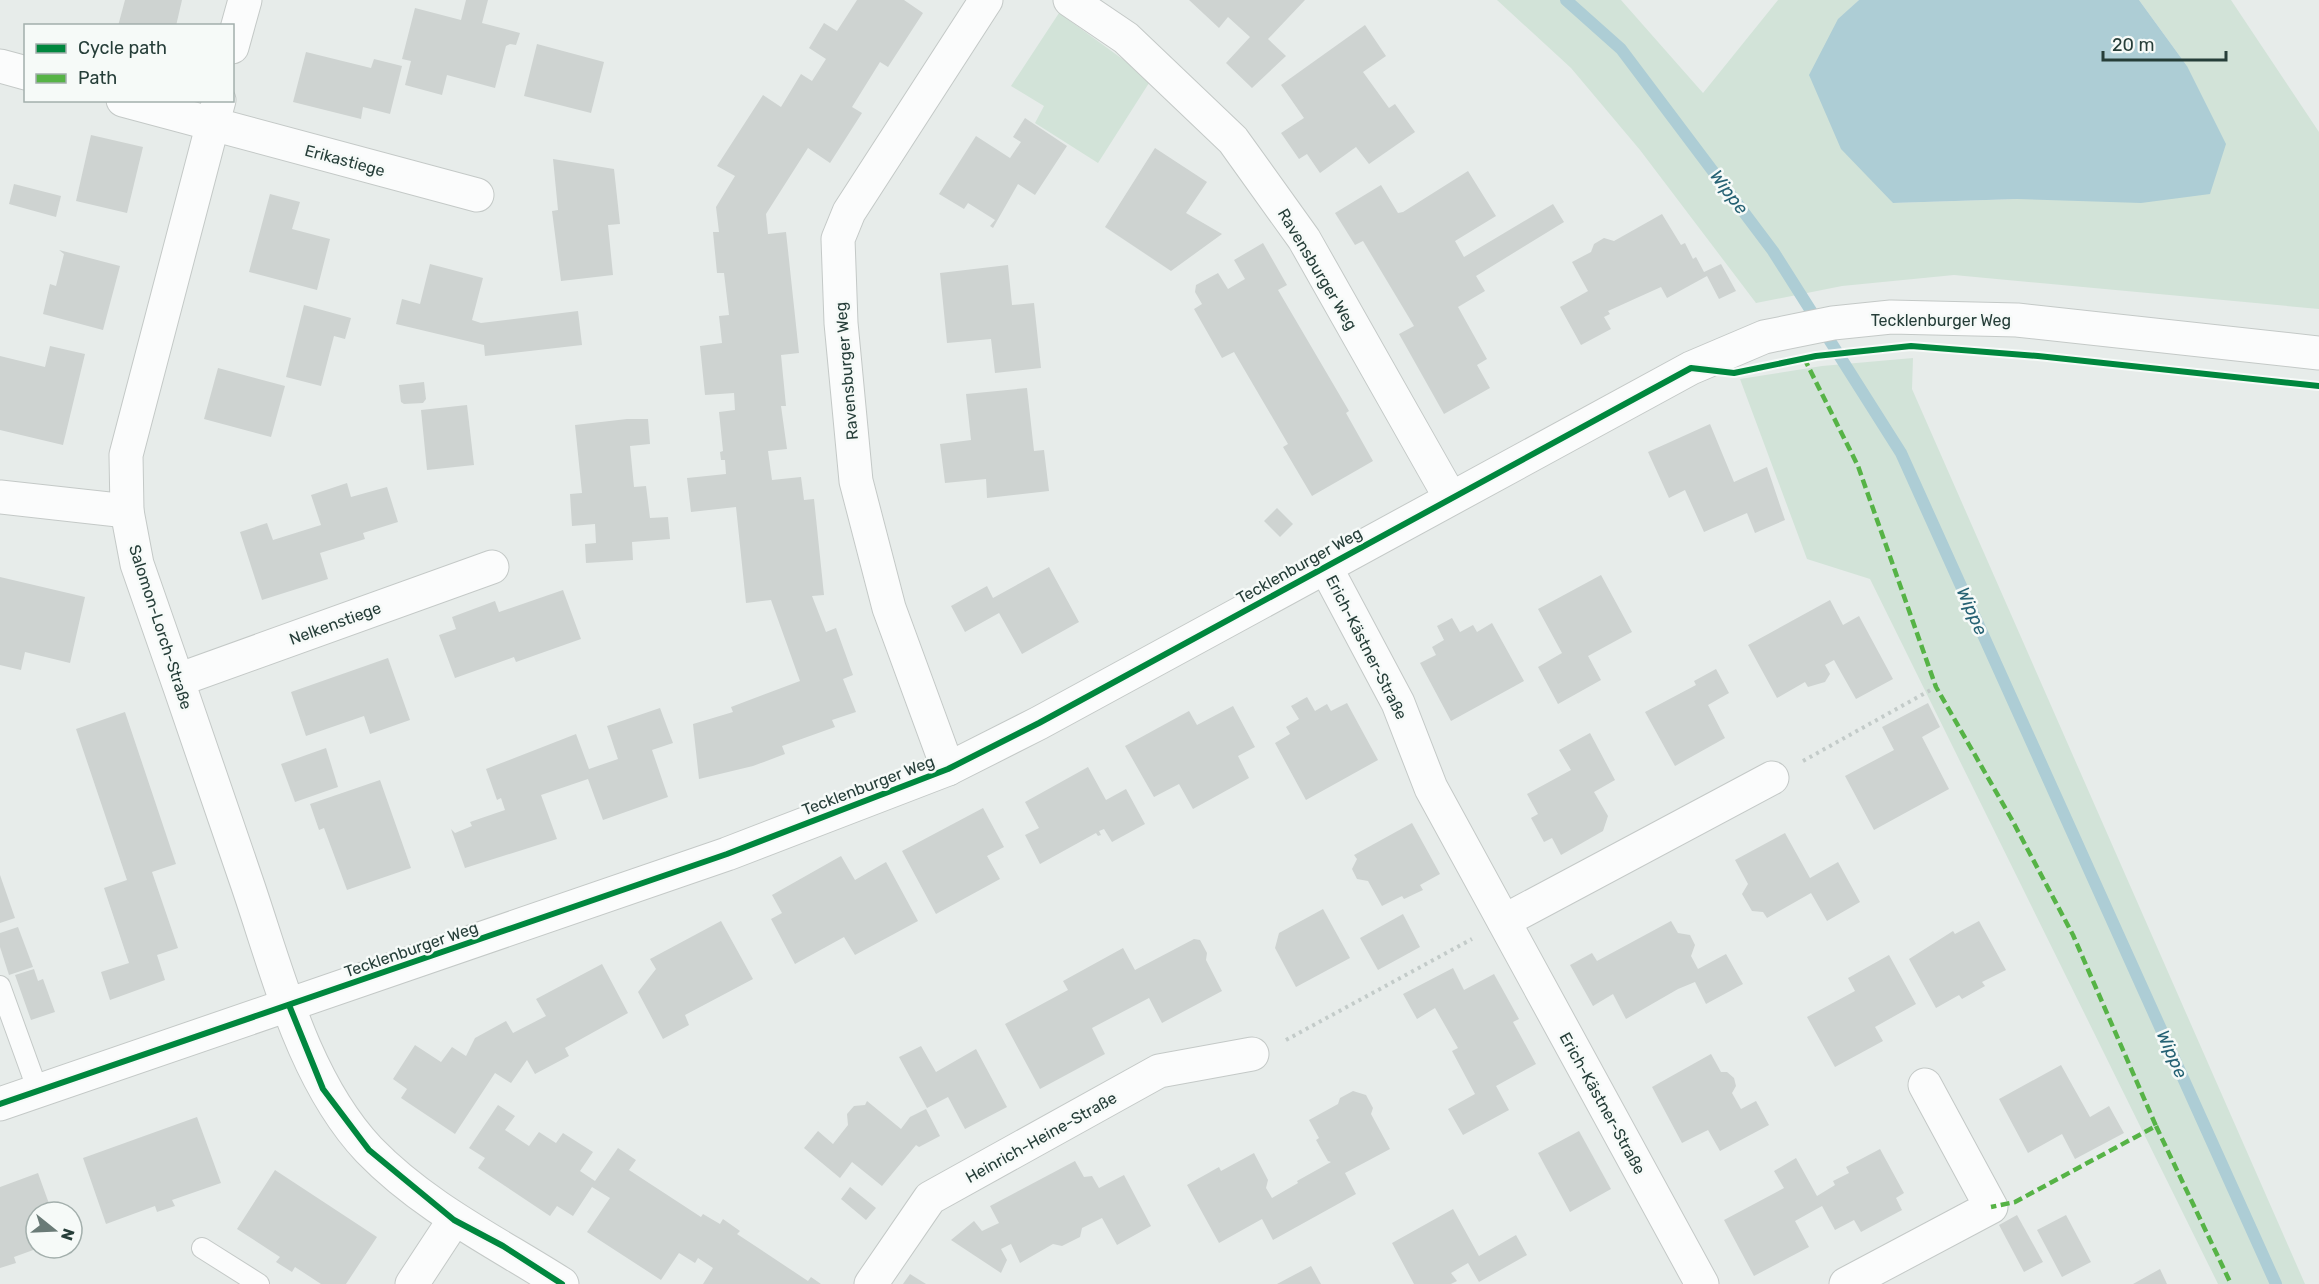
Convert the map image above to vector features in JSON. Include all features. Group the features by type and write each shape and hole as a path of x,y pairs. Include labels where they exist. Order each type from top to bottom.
{"street":[{"path":"234,39 244,0"},
{"name":"Ravensburger Weg","path":"948,769 889,608 856,482 841,323 838,239 849,212 986,0"},
{"name":"Ravensburger Weg","path":"1070,0 1126,38 1233,140 1304,239 1450,497"},
{"path":"0,66 24,72"},
{"name":"Erikastiege","path":"137,102 216,113 477,195"},
{"name":"Salomon-Lorch-Straße","path":"216,113 126,455 127,512 137,564 289,1005"},
{"name":"Tecklenburger Weg","path":"0,1104 727,854 948,769 1040,723 1450,497 1691,368 1764,337 1833,323 1891,317 2017,320 2319,353"},
{"path":"0,497 127,512"},
{"name":"Erich-Kästner-Straße","path":"1325,566 1398,703 1431,788 1702,1284"},
{"name":"Nelkenstiege","path":"178,680 492,567"},
{"path":"1504,921 1772,778"},
{"path":"289,1005 323,1089 369,1150 454,1221 503,1246 562,1284"},
{"name":"Heinrich-Heine-Straße","path":"871,1284 930,1198 1160,1071 1252,1054"},
{"path":"1846,1284 1991,1207 1925,1085"},
{"path":"412,1284 454,1221"}],"lane":[{"path":"0,986 38,1091"},
{"path":"202,1248 259,1284"}],"path":[{"path":"1772,778 1936,687"},
{"path":"1252,1054 1296,1036 1504,921"}],"green space":[{"path":"1497,0 1621,0 1703,93 1778,0 1859,0 1838,20 1893,203 2017,199 2187,66 2139,0 2231,0 2319,132 2319,309 1954,275 1842,286 1756,303 1640,150 1571,68"},
{"path":"1059,13 1128,63 1149,83 1098,163 1035,123 1044,106 1011,86"},
{"path":"1913,358 1912,389 2305,1284 2218,1284 1870,579 1807,559 1740,379 1822,366"}],"water":[{"path":"1859,0 2139,0 2187,66 2226,144 2210,194 2141,203 2017,199 1893,203 1841,149 1809,75 1838,19"}],"building":[{"path":"125,0 182,0 176,24 119,24"},
{"path":"466,0 488,0 482,23 520,33 516,45 506,46 495,88 447,75 442,95 405,85 411,61 402,59 415,8 461,20"},
{"path":"857,0 904,0 923,13 888,67 880,62 852,107 862,113 830,163 808,148 766,214 768,234 786,232 799,353 781,355 786,406 781,406 787,449 768,451 772,480 801,477 804,500 814,499 824,595 812,596 826,632 836,628 853,675 843,679 856,712 832,720 835,727 782,746 785,754 753,766 699,779 693,724 733,712 731,707 800,681 771,600 746,603 736,507 691,512 687,478 726,474 725,460 721,460 720,452 723,451 719,412 735,410 734,393 705,395 700,346 722,343 719,316 729,315 724,273 717,273 713,232 719,232 716,207 735,176 717,166 763,95 781,107 801,74 812,81 826,59 809,48 824,23 837,31"},
{"path":"1189,0 1305,0 1268,39 1286,56 1252,88 1226,63 1250,37 1228,17 1219,28"},
{"path":"1365,25 1386,56 1363,72 1389,108 1395,104 1415,132 1369,164 1356,147 1320,173 1307,154 1299,159 1281,133 1304,118 1281,85"},
{"path":"537,44 604,62 591,113 524,96"},
{"path":"306,52 371,68 374,59 402,66 390,114 363,107 361,119 293,102"},
{"path":"1025,118 1067,146 1035,195 1018,184 993,228 990,226 995,220 968,203 964,209 939,194 976,136 1010,158 1021,142 1013,137"},
{"path":"91,135 143,147 127,213 76,201"},
{"path":"1155,148 1207,182 1186,213 1222,234 1171,271 1105,227"},
{"path":"553,159 614,169 620,224 608,225 613,275 561,281 552,211 558,210"},
{"path":"1468,171 1496,216 1455,241 1464,257 1553,204 1564,222 1476,276 1485,291 1458,307 1487,359 1477,365 1490,388 1444,414 1399,334 1414,326 1363,241 1355,245 1335,213 1381,185 1398,213 1403,212"},
{"path":"14,184 61,196 56,217 9,204"},
{"path":"270,194 300,202 292,229 330,239 317,290 249,272"},
{"path":"1662,214 1681,245 1685,243 1693,259 1696,257 1704,272 1721,264 1736,291 1719,299 1707,276 1667,298 1661,287 1608,311 1610,314 1604,317 1611,329 1581,345 1560,307 1588,291 1572,262 1591,252 1594,244 1604,238 1614,241"},
{"path":"1263,243 1287,285 1278,290 1349,411 1346,413 1373,461 1312,496 1283,447 1288,444 1234,352 1222,358 1194,309 1202,304 1195,292 1196,285 1218,273 1228,289 1245,279 1234,260"},
{"path":"59,250 120,266 103,330 43,314 50,284 56,286 64,254"},
{"path":"430,264 483,278 472,320 481,323 578,311 582,345 485,356 484,345 396,324 402,299 420,304"},
{"path":"1008,265 1012,305 1034,303 1041,368 995,373 991,339 947,343 940,273"},
{"path":"304,305 351,318 345,339 334,336 321,386 286,377"},
{"path":"50,346 85,354 63,445 0,430 0,356 45,367"},
{"path":"218,368 285,386 271,437 204,419"},
{"path":"424,382 426,399 423,403 404,404 401,402 399,385"},
{"path":"1027,388 1034,451 1044,450 1049,491 987,498 986,479 945,483 940,444 971,440 966,394"},
{"path":"467,405 474,465 427,470 421,410"},
{"path":"648,419 650,444 630,446 634,487 646,486 650,518 668,517 670,539 632,542 633,560 586,563 585,544 596,543 595,524 572,526 570,494 582,493 575,425"},
{"path":"1710,424 1734,482 1767,467 1785,520 1755,533 1747,513 1704,532 1685,490 1669,498 1648,452"},
{"path":"347,483 351,497 387,487 398,522 363,533 365,539 320,553 328,579 262,600 240,532 267,523 273,540 321,525 311,495"},
{"path":"1277,508 1293,524 1280,537 1264,521"},
{"path":"1049,567 1079,622 1022,654 999,613 965,632 951,606 987,586 993,598"},
{"path":"1601,575 1632,632 1588,656 1601,680 1558,704 1538,667 1562,653 1538,609"},
{"path":"0,577 85,597 70,663 25,652 21,670 0,665"},
{"path":"563,590 581,639 516,662 514,657 455,678 439,635 456,629 452,617 495,601 499,612"},
{"path":"1830,600 1843,625 1859,616 1893,679 1856,699 1834,660 1825,665 1830,674 1825,682 1808,687 1805,682 1777,698 1748,645"},
{"path":"1452,618 1460,632 1473,625 1477,632 1492,623 1524,681 1451,721 1420,663 1436,655 1432,647 1444,640 1437,626"},
{"path":"388,658 410,720 370,734 364,716 306,736 291,692"},
{"path":"1716,669 1729,693 1708,705 1725,738 1675,766 1645,712 1696,685 1694,681"},
{"path":"1307,697 1315,711 1327,704 1331,711 1347,703 1378,760 1306,800 1275,743 1290,734 1286,727 1299,719 1291,706"},
{"path":"1928,703 1940,727 1922,737 1949,789 1874,830 1845,776 1894,750 1882,727"},
{"path":"1233,706 1255,747 1238,756 1249,778 1193,809 1179,784 1154,797 1125,746 1189,711 1197,725"},
{"path":"660,708 673,743 652,750 668,797 603,820 588,779 541,795 557,839 465,868 451,829 455,833 472,826 470,822 505,810 501,798 497,800 486,769 576,734 589,769 618,759 607,726"},
{"path":"125,712 176,864 152,872 178,948 157,955 165,980 110,1000 101,972 129,963 104,888 127,880 76,729"},
{"path":"1590,733 1615,780 1594,792 1608,816 1603,831 1561,855 1552,838 1544,842 1531,818 1538,814 1527,794 1571,770 1559,750"},
{"path":"326,748 338,787 295,802 281,764"},
{"path":"1088,767 1106,800 1126,789 1145,824 1112,842 1104,829 1099,831 1101,835 1098,836 1096,833 1040,864 1025,835 1039,828 1025,802"},
{"path":"380,780 411,868 347,890 324,828 319,830 310,804"},
{"path":"983,808 1004,847 987,856 1000,879 936,914 902,851"},
{"path":"1412,823 1440,874 1420,885 1423,890 1404,899 1402,896 1382,906 1368,881 1357,879 1352,869 1357,859 1354,855"},
{"path":"1785,833 1810,878 1838,862 1860,902 1827,921 1811,893 1767,918 1763,912 1752,911 1742,894 1748,884 1735,860"},
{"path":"841,856 855,880 886,862 918,921 855,955 844,937 795,964 771,919 782,913 772,895"},
{"path":"0,875 15,918 0,923"},
{"path":"1323,909 1350,958 1296,987 1275,948 1279,933"},
{"path":"1403,914 1420,947 1378,970 1360,938"},
{"path":"721,921 753,979 685,1015 689,1025 663,1039 638,992 656,969 650,959"},
{"path":"1671,921 1678,933 1690,935 1695,945 1691,956 1698,969 1726,954 1743,984 1706,1004 1695,982 1678,989 1626,1019 1613,994 1593,1006 1570,965 1592,953 1597,961"},
{"path":"1979,921 2006,970 1982,982 1985,986 1962,999 1959,995 1936,1008 1909,959 1953,931 1955,934"},
{"path":"18,927 33,967 9,975 0,947 0,933"},
{"path":"1194,939 1200,940 1207,953 1206,960 1222,991 1162,1023 1149,998 1092,1028 1105,1054 1040,1089 1005,1024 1068,990 1063,981 1123,948 1135,970"},
{"path":"1889,955 1916,1004 1875,1027 1883,1041 1835,1067 1807,1017 1855,991 1848,978"},
{"path":"602,964 628,1013 565,1048 569,1056 535,1074 527,1060 511,1083 495,1073 455,1134 401,1098 407,1089 393,1079 415,1045 441,1062 452,1047 466,1056 475,1038 506,1021 513,1033 546,1016 536,999"},
{"path":"1453,968 1464,990 1494,974 1519,1019 1513,1022 1536,1064 1496,1086 1509,1110 1463,1135 1448,1109 1475,1094 1452,1051 1458,1048 1435,1008 1417,1019 1403,994"},
{"path":"34,969 38,981 43,979 55,1012 31,1020 15,975"},
{"path":"921,1046 936,1072 976,1049 1007,1107 965,1129 948,1097 927,1108 899,1057"},
{"path":"1711,1054 1721,1072 1727,1072 1734,1078 1736,1086 1732,1093 1741,1109 1756,1101 1769,1125 1720,1151 1708,1130 1682,1143 1652,1087"},
{"path":"2061,1065 2090,1117 2109,1106 2124,1133 2075,1159 2062,1134 2028,1153 1999,1099"},
{"path":"1353,1091 1366,1095 1373,1108 1371,1114 1390,1149 1345,1173 1356,1194 1273,1240 1262,1219 1219,1243 1187,1185 1219,1167 1221,1171 1254,1153 1268,1180 1266,1188 1272,1198 1331,1162 1328,1161 1316,1140 1319,1138 1309,1120 1338,1104 1340,1098"},
{"path":"867,1101 901,1129 910,1117 926,1109 940,1136 919,1147 916,1145 882,1186 852,1162 840,1178 804,1148 818,1131 833,1144 848,1125 847,1114 854,1106 865,1105"},
{"path":"498,1105 515,1116 505,1130 529,1146 539,1132 556,1143 563,1133 593,1152 580,1171 595,1181 618,1148 636,1160 629,1170 701,1217 703,1214 720,1224 723,1219 740,1231 737,1234 808,1281 811,1277 821,1284 703,1284 713,1268 698,1258 695,1263 679,1253 661,1280 587,1232 610,1198 592,1187 573,1216 557,1206 550,1216 478,1168 485,1158 469,1148"},
{"path":"197,1117 221,1183 172,1200 175,1206 157,1212 155,1206 106,1224 83,1158"},
{"path":"1579,1131 1611,1189 1570,1212 1538,1153"},
{"path":"1880,1149 1904,1193 1896,1198 1902,1210 1861,1232 1854,1220 1835,1230 1822,1206 1795,1221 1809,1247 1754,1276 1724,1220 1784,1188 1774,1171 1796,1158 1817,1196 1835,1185 1833,1181 1849,1173 1846,1167"},
{"path":"1075,1161 1084,1177 1092,1176 1099,1188 1124,1175 1151,1226 1117,1245 1102,1218 1082,1228 1080,1237 1062,1246 1053,1244 1020,1263 1011,1244 1001,1249 1007,1260 1001,1273 951,1240 974,1221 982,1231 999,1223 990,1206"},
{"path":"275,1170 377,1237 346,1284 321,1284 295,1267 292,1272 276,1262 280,1257 237,1229"},
{"path":"38,1173 48,1200 24,1200 24,1253 14,1257 16,1263 0,1268 0,1187"},
{"path":"850,1187 876,1208 866,1220 841,1199"},
{"path":"1453,1209 1479,1256 1516,1235 1527,1255 1479,1282 1468,1263 1451,1273 1457,1281 1451,1284 1414,1284 1392,1243"},
{"path":"2017,1215 2043,1262 2024,1272 1999,1225"},
{"path":"2066,1215 2091,1262 2062,1277 2037,1230"},
{"path":"1311,1266 1321,1284 1277,1284"},
{"path":"2160,1269 2167,1284 2133,1284"},
{"path":"910,1274 926,1284 903,1284"}],"waterway":[{"name":"Wippe","path":"1566,0 1621,49 1773,251 1901,453 2276,1284"}],"marked path":[{"path":"1804,358 1858,466 1936,687 2011,818 2073,935 2156,1126 2015,1202 1991,1207"},
{"path":"2156,1126 2231,1284"}],"cycle path":[{"path":"0,1104 727,854 948,769 1039,723 1691,368 1734,373 1816,356 1911,346 2038,356 2319,386"},
{"path":"289,1005 323,1089 369,1150 454,1220 503,1246 562,1284"}]}
